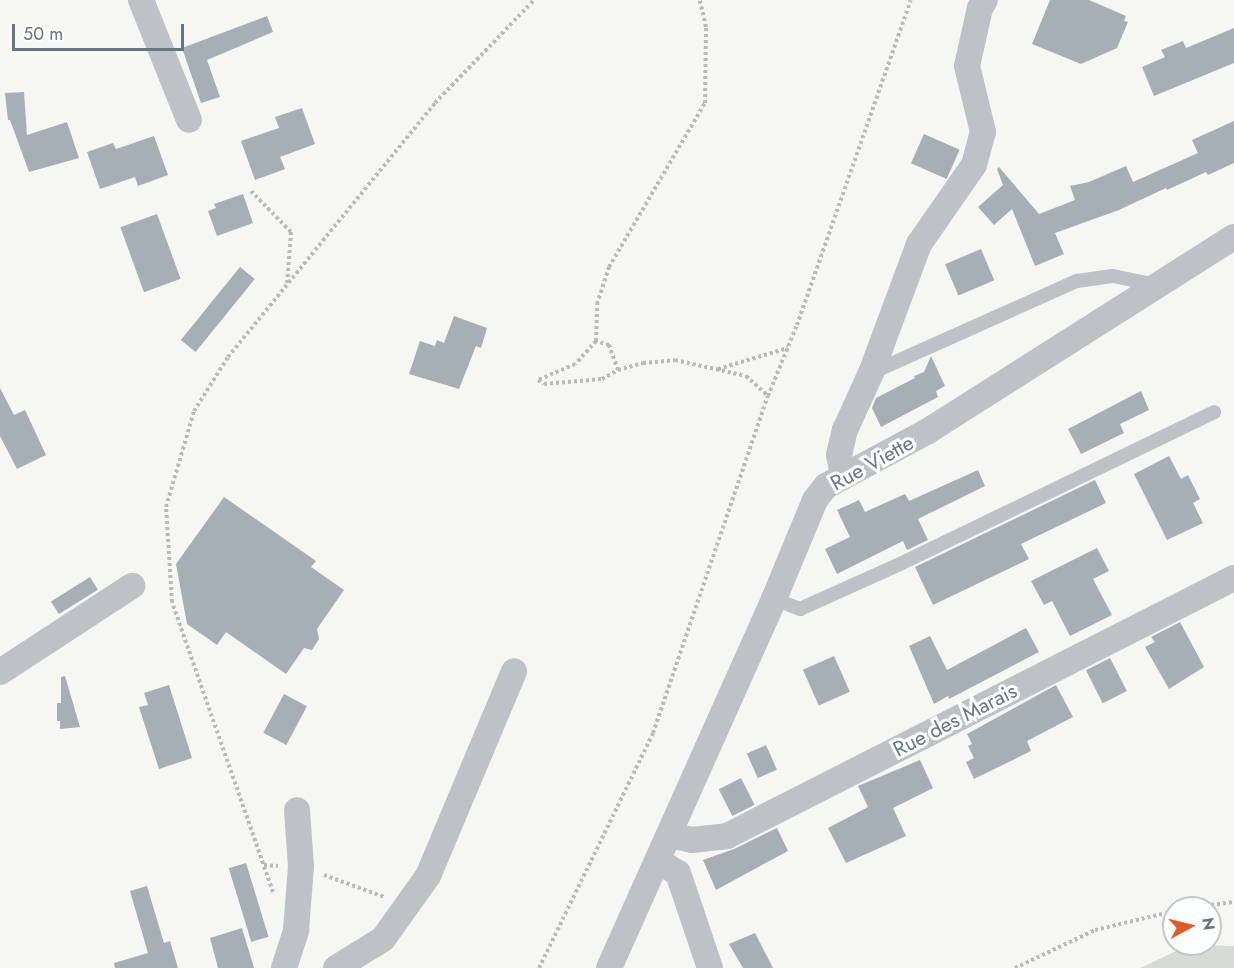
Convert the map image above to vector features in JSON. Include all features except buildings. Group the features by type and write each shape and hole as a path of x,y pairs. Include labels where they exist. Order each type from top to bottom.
{"street":[{"path":"141,0 189,120"},
{"path":"843,475 839,455 845,430 871,373 919,244 974,165 983,132 967,66 980,8 985,0"},
{"name":"Rue Viette","path":"609,968 774,599 814,500 826,486 843,475 881,458 928,431 1234,237"},
{"name":"Rue des Marais","path":"670,834 691,840 727,836 1234,578"},
{"path":"0,672 132,586"},
{"path":"336,968 383,939 428,876 514,671"},
{"path":"284,968 296,930 301,867 297,810"},
{"path":"658,861 678,873 710,968"}],"lane":[{"path":"871,373 1077,281 1113,276 1157,285"},
{"path":"774,599 800,609 900,564 1214,412"}],"path":[{"path":"274,894 172,602 166,507 194,411 228,357 435,103 534,0"},
{"path":"700,0 706,27 705,103 609,267 597,304 596,341 575,364 538,380 544,384 602,379 618,370 643,363 675,360 746,376 768,396"},
{"path":"539,968 653,733 768,396 788,348 911,0"},
{"path":"251,191 291,232 287,285"},
{"path":"596,341 609,345 618,370"},
{"path":"715,370 788,348"},
{"path":"264,865 301,867 407,905"},
{"path":"1015,968 1095,930 1162,914"}],"shaded area":[{"path":"1222,946 1234,946 1234,968 1140,968 1166,956 1222,956"}]}
